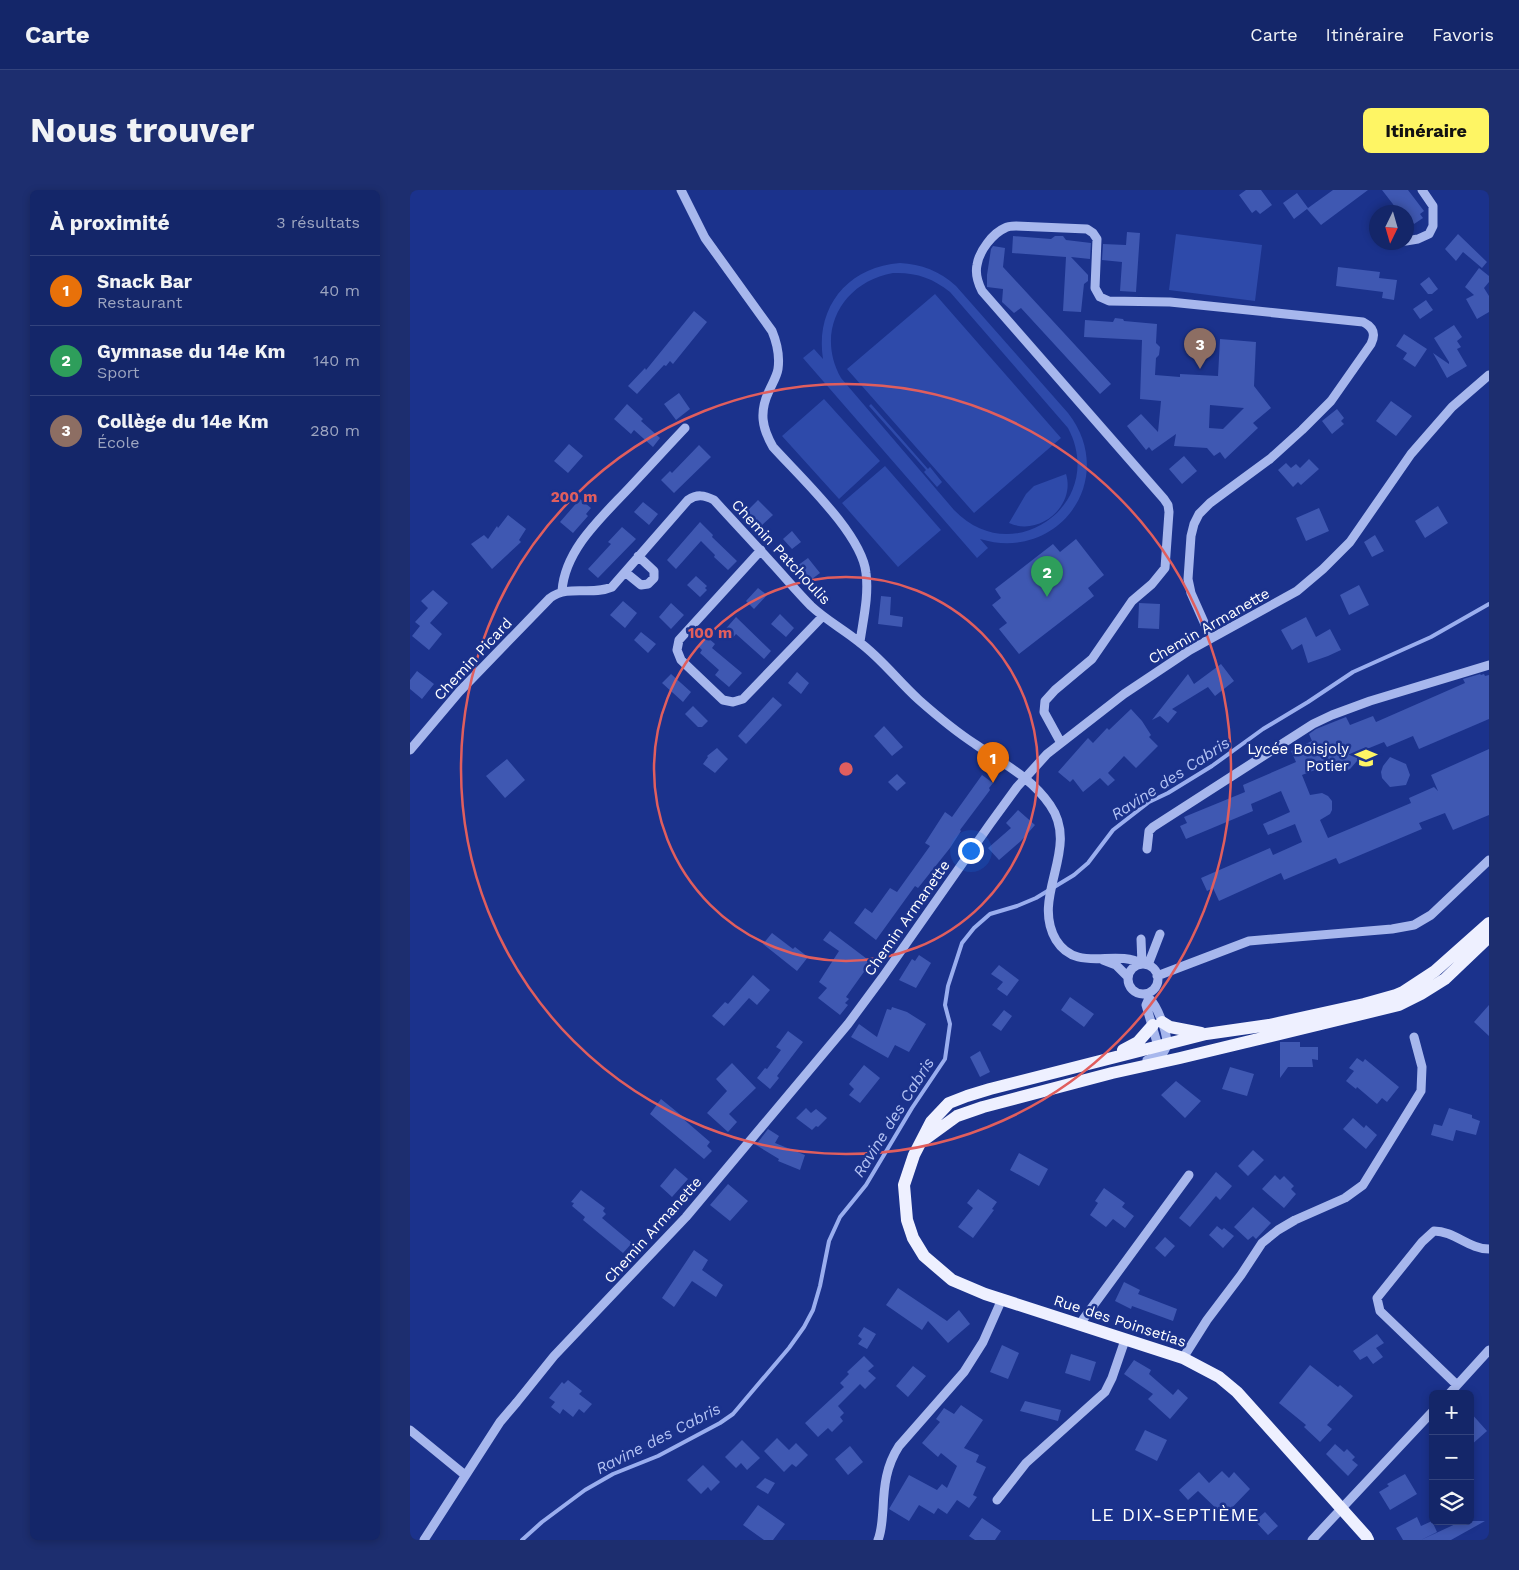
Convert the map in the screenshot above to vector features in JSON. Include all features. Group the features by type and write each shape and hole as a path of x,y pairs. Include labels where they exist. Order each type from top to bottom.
{"main road":[{"name":"Rue des Poinsetias","path":"1368,1540 1238,1392 1219,1377 1182,1358 1002,1299 952,1280 924,1256 913,1238 907,1220 904,1185 914,1155 931,1122 950,1103 967,1096 1098,1061 1163,1048 1206,1034 1269,1025 1364,1004 1403,992 1435,972 1489,923"},
{"name":"Rue des Poinsetias","path":"922,1141 956,1116 983,1107 1112,1073 1398,1005 1421,994 1445,979 1489,937"},
{"path":"1098,1061 1138,1042 1157,1023 1189,1032 1206,1034"}],"street":[{"path":"681,190 705,238 772,331 778,348 778,370 765,399 763,419 765,433 773,447 842,522 858,549 866,571 867,593 860,642"},
{"path":"1414,240 1429,234 1433,226 1433,206 1422,190"},
{"path":"1061,743 1044,712 1045,701 1055,690 1092,659 1132,601 1152,584 1165,568 1169,512 1168,505 1164,499 982,291 977,279 977,264 995,234 1006,227 1087,229 1093,233 1096,240 1095,288 1100,297 1109,301 1170,302 1363,322 1373,330 1374,337 1371,344 1331,400 1270,459 1210,503 1199,514 1191,536 1188,579 1191,593 1212,638"},
{"name":"Chemin Armanette","path":"424,1540 464,1475 500,1422 554,1356 686,1217 848,1024 990,824 1026,778 1048,754 1124,694 1190,650 1296,591 1323,569 1350,542 1411,454 1452,407 1489,375"},
{"path":"625,572 641,585 648,584 654,578 654,571 638,556 612,587 604,591 562,591 564,574 579,545 593,526 684,428"},
{"name":"Chemin Patchoulis","path":"638,556 688,500 694,496 714,500 822,616 860,642 918,699 947,724 1026,778 1045,797 1053,810 1062,833 1061,850 1047,909 1052,930 1057,940 1067,952 1081,957 1103,960"},
{"path":"761,550 679,640 677,650 681,660 724,700 738,701 743,699 822,616"},
{"name":"Chemin Picard","path":"410,750 458,692 550,598 562,591"},
{"path":"1147,849 1149,831 1153,827 1313,724 1370,701 1489,665"},
{"path":"1158,976 1250,941 1392,929 1414,925 1431,915 1489,860"},
{"path":"1145,965 1160,934"},
{"path":"1141,939 1145,965"},
{"path":"1103,960 1115,958 1135,960 1154,969 1158,976 1157,984 1149,996"},
{"path":"1103,960 1116,965 1128,977"},
{"path":"1145,965 1135,966 1131,970 1128,984 1134,992 1149,996 1155,1004 1163,1048 1180,1058"},
{"path":"1182,1358 1262,1243 1287,1225 1345,1198 1363,1185 1421,1091 1422,1067 1414,1037"},
{"path":"1112,1073 1124,1066 1155,1058 1163,1048"},
{"path":"1079,1325 1188,1175"},
{"path":"1458,1385 1380,1311 1377,1298 1422,1242 1434,1231 1444,1231 1473,1245 1489,1249"},
{"path":"878,1540 881,1532 884,1487 893,1456 964,1372 983,1342 1002,1299"},
{"path":"998,1500 1026,1463 1106,1392 1126,1340"},
{"path":"1453,1390 1489,1350"},
{"path":"1312,1540 1429,1415"},
{"path":"410,1430 464,1475"}],"shaded area":[{"path":"1176,234 1262,245 1255,301 1169,290"},
{"path":"900,263 915,265 937,272 950,281 1068,413 1082,438 1087,463 1083,488 1073,509 1056,527 1034,539 1009,543 980,539 988,548 977,558 803,358 814,349 823,359 822,340 824,323 830,307 839,293 850,282 864,273 881,266","holes":["893,273 923,277 937,283 950,292 1068,428 1077,456 1075,481 1065,503 1048,520 1027,531 1002,534 977,527 954,510 841,378 834,361 831,343 833,327 838,312 847,298 860,287 875,278"]},
{"path":"935,294 1061,438 974,513 847,369"},
{"path":"824,399 880,461 839,499 782,436"},
{"path":"871,404 928,469 930,467 942,482 937,487 924,472 926,470 869,406"},
{"path":"885,466 941,530 898,567 842,503"},
{"path":"1066,474 1068,486 1066,497 1052,516 1032,526 1020,526 1009,523 1026,494 1034,486"}],"building":[{"path":"1246,190 1261,190 1272,205 1260,214 1256,210 1252,213 1239,195"},
{"path":"1333,190 1368,190 1321,225 1307,209 1294,219 1283,203 1297,193 1308,208"},
{"path":"1382,190 1408,190 1424,211 1420,214 1423,218 1414,224 1414,205 1394,205"},
{"path":"1127,232 1140,233 1136,292 1120,291 1122,262 1102,260 1103,244 1126,245"},
{"path":"1458,234 1487,262 1482,268 1463,252 1456,261 1445,249"},
{"path":"1013,236 1051,239 1055,236 1063,236 1066,240 1091,243 1090,259 1071,257 1088,275 1088,281 1084,284 1081,312 1063,311 1066,257 1012,253"},
{"path":"993,246 1005,248 1003,267 1111,384 1100,394 1021,308 1014,313 1002,302 1003,289 987,287 987,275"},
{"path":"1338,267 1380,272 1379,278 1397,280 1394,300 1382,298 1383,292 1336,286"},
{"path":"1479,268 1489,276 1489,282 1484,288 1489,296 1489,312 1477,319 1466,299 1474,295 1465,287"},
{"path":"1429,277 1438,289 1432,294 1428,294 1420,284"},
{"path":"1426,300 1433,310 1420,319 1413,309"},
{"path":"694,311 707,322 673,364 670,361 666,366 664,365 637,394 628,386 645,368 646,370"},
{"path":"1115,318 1123,319 1124,321 1157,324 1156,343 1160,347 1159,355 1156,358 1155,375 1180,377 1180,374 1218,376 1220,339 1256,342 1254,386 1271,408 1253,423 1258,428 1225,459 1220,452 1214,456 1207,448 1174,446 1176,434 1152,451 1149,447 1146,450 1127,426 1141,414 1158,432 1161,401 1140,399 1142,340 1084,337 1085,320 1113,322","holes":["1210,405 1244,408 1223,429 1209,428"]},
{"path":"1454,325 1462,337 1457,341 1461,347 1457,349 1467,366 1447,378 1433,353 1449,364 1449,362 1434,338"},
{"path":"1404,334 1427,349 1415,367 1403,359 1407,353 1396,346"},
{"path":"679,393 690,409 676,420 664,404"},
{"path":"1391,401 1412,416 1396,436 1376,421"},
{"path":"627,404 643,419 641,421 660,438 653,447 634,430 631,434 614,419"},
{"path":"1337,409 1344,418 1341,421 1344,424 1332,434 1322,421"},
{"path":"569,444 583,456 568,473 554,461"},
{"path":"699,445 711,457 674,493 661,480 670,471 672,473"},
{"path":"1184,456 1197,471 1182,484 1169,469"},
{"path":"1309,459 1319,469 1301,485 1298,482 1293,487 1278,470 1286,463 1291,468 1296,464 1300,468"},
{"path":"580,499 591,508 586,514 588,516 573,533 560,522"},
{"path":"758,500 773,515 761,526 746,512"},
{"path":"643,502 658,514 649,525 634,512"},
{"path":"1438,506 1448,523 1425,538 1415,521"},
{"path":"1319,508 1329,531 1306,541 1296,518"},
{"path":"508,515 526,529 519,540 521,542 492,569 471,544 484,535 488,539"},
{"path":"700,522 713,535 712,537 737,561 728,570 701,541 676,569 667,560"},
{"path":"622,527 636,539 598,578 588,569 611,544 608,542"},
{"path":"792,531 801,542 792,549 783,539"},
{"path":"1375,535 1384,551 1372,557 1364,542"},
{"path":"1076,539 1104,575 1088,588 1094,596 1019,654 999,629 1007,623 992,605 1001,598 995,589 1053,544 1060,552"},
{"path":"808,558 820,573 804,585 797,575 801,571 797,566"},
{"path":"696,576 707,586 705,588 707,590 700,597 687,585"},
{"path":"1359,585 1369,605 1349,615 1340,595"},
{"path":"758,588 767,595 754,609 746,601"},
{"path":"433,590 448,603 430,623 442,634 429,650 412,636 420,626 415,622 428,608 421,601"},
{"path":"881,596 891,597 890,615 903,617 902,627 878,624"},
{"path":"623,601 637,613 625,628 610,615"},
{"path":"671,603 684,615 671,629 659,617"},
{"path":"1139,603 1160,604 1159,629 1138,628"},
{"path":"780,614 794,628 786,637 771,624"},
{"path":"736,617 771,651 764,659 736,634 731,640 723,632"},
{"path":"1306,617 1316,637 1330,629 1341,650 1308,663 1302,644 1292,650 1281,630"},
{"path":"641,632 656,644 648,653 634,640"},
{"path":"707,637 715,644 712,648 742,673 729,687 715,675 719,670 700,653 702,650 698,646"},
{"path":"1221,664 1234,681 1215,696 1208,687 1172,709 1177,712 1168,723 1160,716 1152,720 1188,674 1194,684"},
{"path":"417,671 434,684 422,699 410,689 410,680"},
{"path":"797,672 809,683 801,694 788,683"},
{"path":"671,674 691,692 683,702 662,683"},
{"path":"1480,674 1489,675 1489,719 1419,749 1413,736 1387,747 1384,742 1357,753 1357,761 1350,769 1345,771 1339,770 1330,764 1302,775 1310,795 1322,793 1332,801 1330,814 1320,820 1328,838 1411,803 1409,798 1434,787 1438,791 1431,775 1489,749 1489,815 1453,830 1445,813 1419,823 1422,829 1339,864 1336,858 1284,880 1281,873 1219,901 1213,888 1207,891 1201,878 1270,848 1273,855 1302,842 1295,824 1268,835 1263,824 1290,812 1281,791 1251,804 1253,811 1186,839 1180,826 1187,823 1184,817 1245,792 1243,785 1296,762 1291,751 1312,741 1309,734 1316,729 1346,717 1350,725 1373,716 1376,722 1465,683 1463,679"},
{"path":"773,697 782,705 746,744 738,736"},
{"path":"693,706 708,721 702,727 698,727 685,714"},
{"path":"1131,709 1151,735 1149,737 1158,746 1136,768 1124,756 1108,773 1115,780 1108,786 1100,778 1083,792 1073,779 1070,782 1058,772 1088,738 1093,743 1107,728 1109,730"},
{"path":"884,726 903,747 892,756 874,736"},
{"path":"717,748 728,759 715,773 703,764 707,756"},
{"path":"1390,757 1406,764 1410,775 1406,785 1390,787 1382,778 1383,766"},
{"path":"507,759 525,780 505,798 486,776"},
{"path":"897,774 906,783 897,791 888,782"},
{"path":"982,775 993,783 989,788 990,790 960,830 950,848 918,888 915,886 876,940 854,923 865,908 872,913 890,888 897,892 930,846 925,843 945,812 952,817"},
{"path":"1018,810 1035,825 1021,841 999,860 988,848 1011,828 1006,823"},
{"path":"830,931 871,962 846,997 849,999 845,1003 848,1005 840,1015 818,998 827,988 819,982 839,951 823,940"},
{"path":"772,933 793,949 795,947 808,957 797,971 763,944"},
{"path":"919,955 931,963 916,988 899,980 912,959 915,961"},
{"path":"999,965 1019,980 1007,996 997,989 1003,982 991,974"},
{"path":"753,975 770,990 757,1005 749,998 724,1026 712,1016 725,1002 728,1004"},
{"path":"1070,997 1094,1014 1084,1027 1061,1010"},
{"path":"1489,1005 1489,1036 1474,1022"},
{"path":"892,1007 907,1012 926,1024 909,1052 895,1045 888,1058 851,1037 859,1024 877,1037 887,1009 891,1010"},
{"path":"1004,1010 1012,1016 1001,1031 992,1025"},
{"path":"788,1031 803,1042 777,1076 779,1078 770,1089 757,1078 765,1068 767,1069 781,1050 776,1047"},
{"path":"1280,1042 1300,1042 1300,1047 1318,1047 1318,1060 1312,1059 1313,1067 1288,1067 1280,1078"},
{"path":"980,1051 990,1072 980,1077 970,1057"},
{"path":"1357,1058 1363,1062 1365,1059 1399,1087 1387,1102 1382,1098 1377,1104 1357,1087 1356,1089 1346,1081 1354,1071 1349,1068"},
{"path":"732,1063 756,1088 729,1114 737,1122 728,1132 707,1113 727,1091 716,1079"},
{"path":"864,1065 880,1078 860,1103 849,1095 854,1089 849,1084"},
{"path":"1230,1067 1254,1074 1247,1096 1222,1089"},
{"path":"1176,1081 1201,1101 1185,1118 1161,1095"},
{"path":"661,1099 710,1142 707,1146 712,1151 704,1159 650,1114"},
{"path":"806,1108 811,1113 816,1109 827,1118 812,1130 796,1118"},
{"path":"1449,1108 1472,1115 1472,1118 1480,1121 1476,1135 1456,1130 1453,1141 1431,1135 1434,1124 1442,1126"},
{"path":"1353,1118 1364,1128 1366,1125 1377,1135 1366,1149 1343,1129"},
{"path":"768,1129 779,1136 775,1143 805,1155 800,1170 778,1161 779,1159 756,1145"},
{"path":"1253,1150 1264,1160 1248,1176 1238,1166"},
{"path":"1019,1153 1048,1169 1039,1186 1010,1170"},
{"path":"675,1168 688,1179 672,1197 660,1186"},
{"path":"1216,1172 1232,1186 1220,1200 1216,1196 1190,1227 1179,1218"},
{"path":"1275,1175 1280,1180 1284,1176 1294,1186 1291,1189 1296,1194 1284,1208 1262,1189"},
{"path":"728,1184 748,1201 730,1221 710,1205"},
{"path":"1104,1188 1125,1203 1122,1207 1134,1216 1125,1228 1113,1219 1106,1227 1090,1215 1098,1203 1095,1201"},
{"path":"978,1189 997,1202 992,1209 994,1210 973,1238 958,1227 973,1208 967,1203"},
{"path":"581,1190 605,1208 603,1211 606,1214 602,1218 632,1243 623,1253 583,1220 585,1217 572,1206 574,1203 571,1202"},
{"path":"1253,1207 1271,1223 1256,1239 1253,1236 1248,1240 1234,1227"},
{"path":"1217,1226 1222,1230 1224,1228 1234,1236 1223,1248 1209,1235"},
{"path":"1165,1237 1175,1246 1165,1257 1155,1248"},
{"path":"694,1250 708,1260 702,1270 723,1285 716,1297 692,1281 674,1307 662,1298"},
{"path":"1124,1282 1140,1290 1138,1294 1177,1309 1173,1321 1132,1306 1131,1309 1115,1301"},
{"path":"898,1288 947,1321 959,1310 970,1324 948,1343 928,1321 922,1330 886,1305"},
{"path":"864,1327 876,1334 867,1349 858,1344 862,1339 858,1336"},
{"path":"1377,1334 1384,1343 1376,1348 1383,1357 1373,1364 1367,1356 1360,1360 1353,1351"},
{"path":"1002,1345 1019,1353 1008,1379 990,1372"},
{"path":"1071,1354 1096,1362 1090,1381 1065,1373"},
{"path":"864,1356 874,1366 868,1371 876,1378 865,1389 860,1384 838,1406 844,1413 840,1417 843,1421 832,1432 828,1428 818,1437 805,1423 844,1387 840,1383 849,1374 847,1372"},
{"path":"1134,1360 1151,1370 1149,1374 1173,1395 1178,1389 1188,1398 1170,1419 1148,1399 1153,1394 1124,1374"},
{"path":"1310,1365 1353,1396 1327,1425 1332,1429 1320,1442 1304,1427 1306,1425 1279,1403"},
{"path":"913,1366 926,1376 908,1397 896,1386"},
{"path":"568,1380 582,1391 579,1394 592,1404 584,1413 579,1409 573,1417 563,1409 560,1414 551,1407 555,1402 549,1398 562,1382 564,1384"},
{"path":"1025,1401 1061,1410 1058,1421 1020,1411"},
{"path":"961,1405 983,1420 964,1448 979,1455 976,1462 986,1467 973,1495 977,1497 969,1508 957,1500 947,1514 938,1508 934,1514 919,1505 909,1521 889,1509 909,1475 937,1490 942,1484 947,1488 957,1466 941,1453 938,1457 922,1443 940,1422 936,1419 944,1408 954,1414"},
{"path":"1474,1416 1487,1431 1474,1442"},
{"path":"1145,1430 1167,1440 1157,1461 1135,1450"},
{"path":"777,1438 789,1450 796,1443 808,1455 796,1467 792,1464 784,1472 764,1451"},
{"path":"742,1440 760,1458 747,1470 741,1463 736,1468 725,1457"},
{"path":"1335,1444 1344,1452 1347,1449 1355,1457 1352,1460 1358,1465 1348,1476 1326,1454"},
{"path":"850,1446 863,1462 848,1475 835,1459"},
{"path":"703,1465 720,1482 711,1491 708,1487 701,1494 687,1480"},
{"path":"1222,1471 1229,1478 1234,1472 1250,1489 1224,1516 1198,1491 1188,1500 1179,1490 1199,1472 1209,1483"},
{"path":"1405,1474 1417,1494 1390,1510 1379,1492 1389,1486 1387,1484"},
{"path":"765,1478 775,1483 768,1494 756,1487"},
{"path":"758,1505 785,1524 773,1540 764,1540 743,1525"},
{"path":"1265,1512 1278,1526 1268,1535 1255,1521"},
{"path":"1417,1517 1421,1526 1429,1522 1429,1525 1434,1525 1437,1532 1421,1540 1403,1540 1396,1528"},
{"path":"982,1518 1001,1531 995,1540 975,1540 969,1536"},
{"path":"1474,1521 1485,1521 1451,1540 1421,1540 1453,1525 1474,1525"}],"waterway":[{"name":"Ravine des Cabris","path":"522,1540 542,1522 585,1490 613,1474 658,1456 720,1423 733,1414 789,1348 813,1310 829,1241 840,1217 866,1185 912,1108 945,1059 950,1024 945,1005 948,986 962,943 974,928 990,914 1036,898 1074,875 1088,863 1113,830 1149,802 1168,793 1212,766 1263,729 1353,672 1431,637 1489,604"}],"place":[{"name":"Collège du 14e Km","path":"1200,369"},
{"name":"Gymnase du 14e Km","path":"1047,597"},
{"name":"Lycée Boisjoly Potier","path":"1366,758"},
{"name":"Snack Bar","path":"993,783"}],"district":[{"name":"LE DIX-SEPTIÈME","path":"1175,1515"}]}
